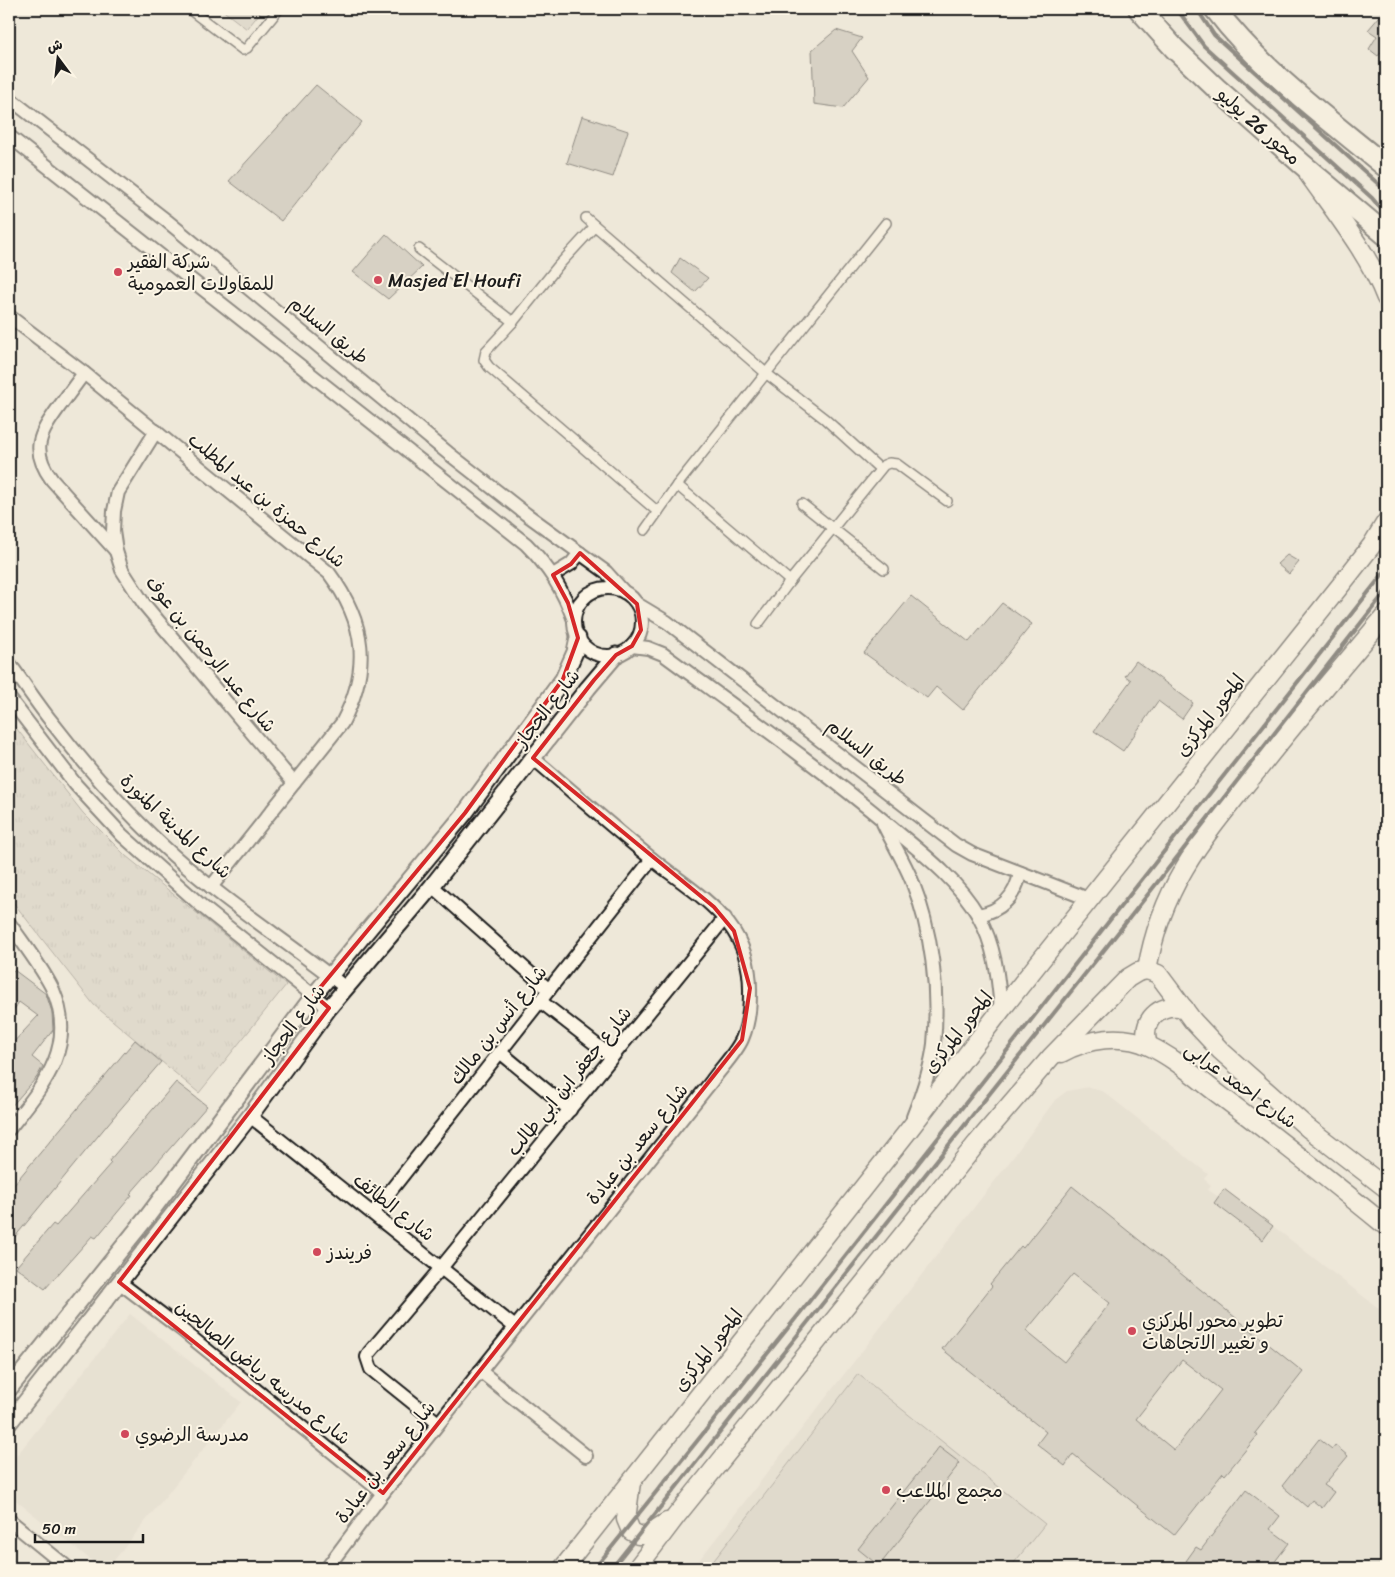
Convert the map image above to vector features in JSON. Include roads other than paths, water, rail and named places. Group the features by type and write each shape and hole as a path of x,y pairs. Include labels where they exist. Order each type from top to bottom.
{"highway":[{"name":"محور 26 يوليو","path":"1139,9 1175,50 1302,164 1386,235"},
{"path":"1215,9 1262,62 1303,99 1386,167"}],"main road":[{"path":"1302,164 1361,251 1374,272 1386,298"},
{"name":"المحور المركزى","path":"562,1568 632,1482 1001,1010 1372,546 1386,522"},
{"path":"1372,546 1386,534"},
{"path":"637,1568 677,1515 977,1143 1051,1057 1128,978 1138,972 1148,970 1154,936 1166,904 1196,848 1303,713 1386,615"},
{"name":"شارع احمد عرابى","path":"1148,970 1158,974 1204,1033 1221,1051 1308,1128 1386,1188"},
{"path":"1148,1045 1146,1033 1149,1020 1153,1015 1164,1008 1177,1006 1184,1008"},
{"name":"شارع احمد عرابى","path":"1051,1057 1089,1041 1109,1038 1129,1040 1148,1045 1180,1066 1285,1143 1386,1226"},
{"path":"632,1482 626,1519 628,1527 634,1533 647,1535 677,1515"}],"street":[{"path":"189,9 243,50 247,48 279,9"},
{"name":"طريق السلام","path":"9,98 167,221 448,453 526,514 606,572 624,592"},
{"path":"9,136 526,544 553,575 568,603 578,638 590,651 607,656 632,646 637,639 642,621 637,604 624,592 614,588 596,590 587,595 580,602 574,620"},
{"path":"586,218 767,374 825,420 880,469"},
{"path":"645,530 677,485 886,223"},
{"path":"595,226 558,266 513,322 484,354 485,363 658,512"},
{"path":"420,248 513,322"},
{"name":"شارع حمزة بن عبد المطلب","path":"9,316 84,373 330,573 351,607 357,626 361,666 356,692 342,723 211,887"},
{"path":"84,373 44,428 40,442 40,456 44,469 52,480 116,551"},
{"name":"شارع عبد الرحمن بن عوف","path":"156,432 118,492 113,525 116,551 122,570 144,604 294,784"},
{"path":"758,624 880,469 889,463 897,464 947,501"},
{"path":"677,485 790,582"},
{"path":"802,504 884,569"},
{"path":"553,575 571,564 580,553"},
{"name":"طريق السلام","path":"637,604 667,622 875,781 946,838 972,854 1090,900"},
{"name":"شارع الحجاز","path":"9,1389 147,1217 314,995 465,813 555,691 571,663 578,638"},
{"path":"632,646 648,648 663,654 819,769 880,818 951,880 966,897 978,915 987,934 994,954 1001,1010"},
{"name":"شارع الحجاز","path":"9,1423 250,1116 329,1008 432,886 616,654"},
{"name":"شارع المدينة المنورة","path":"9,663 50,720 110,791 173,855 211,887 346,988"},
{"path":"9,698 76,785 122,835 204,908 329,1008"},
{"name":"شارع سعد بن عبادة","path":"327,1568 438,1423 711,1082 742,1040 750,1008 748,968 734,931 725,918 533,758"},
{"path":"880,818 912,880 924,919 933,965 934,1045 925,1085 908,1131"},
{"name":"شارع أنس بن مالك","path":"373,1213 652,859"},
{"path":"978,915 993,911 1006,902 1016,889 1020,873"},
{"path":"432,886 549,990"},
{"name":"شارع جعفر ابن ابي طالب","path":"438,1423 371,1369 367,1357 725,918"},
{"path":"9,923 53,989 61,1019 59,1050 54,1065 43,1084 9,1129"},
{"path":"540,1001 612,1057"},
{"path":"500,1052 570,1110"},
{"name":"شارع الطائف","path":"250,1116 516,1327"},
{"name":"شارع مدرسه رياض الصالحين","path":"119,1282 181,1329 383,1493"},
{"path":"480,1372 586,1456"},
{"path":"9,1520 68,1568"}],"railway":[{"path":"1177,9 1204,46 1372,198 1386,215"},
{"path":"1197,9 1214,35 1386,191"},
{"path":"595,1568 800,1313 1386,570"},
{"path":"612,1568 1120,930 1386,591"}],"place":[{"name":"شركة الفقير للمقاولات العمومية","path":"118,272"},
{"name":"Masjed El Houfi","path":"378,280"},
{"name":"فريندز","path":"317,1252"},
{"name":"تطوير محور المركزي و تغيير الاتجاهات","path":"1132,1331"},
{"name":"مدرسة الرضوي","path":"125,1434"},
{"name":"مجمع الملاعب","path":"886,1490"}]}
